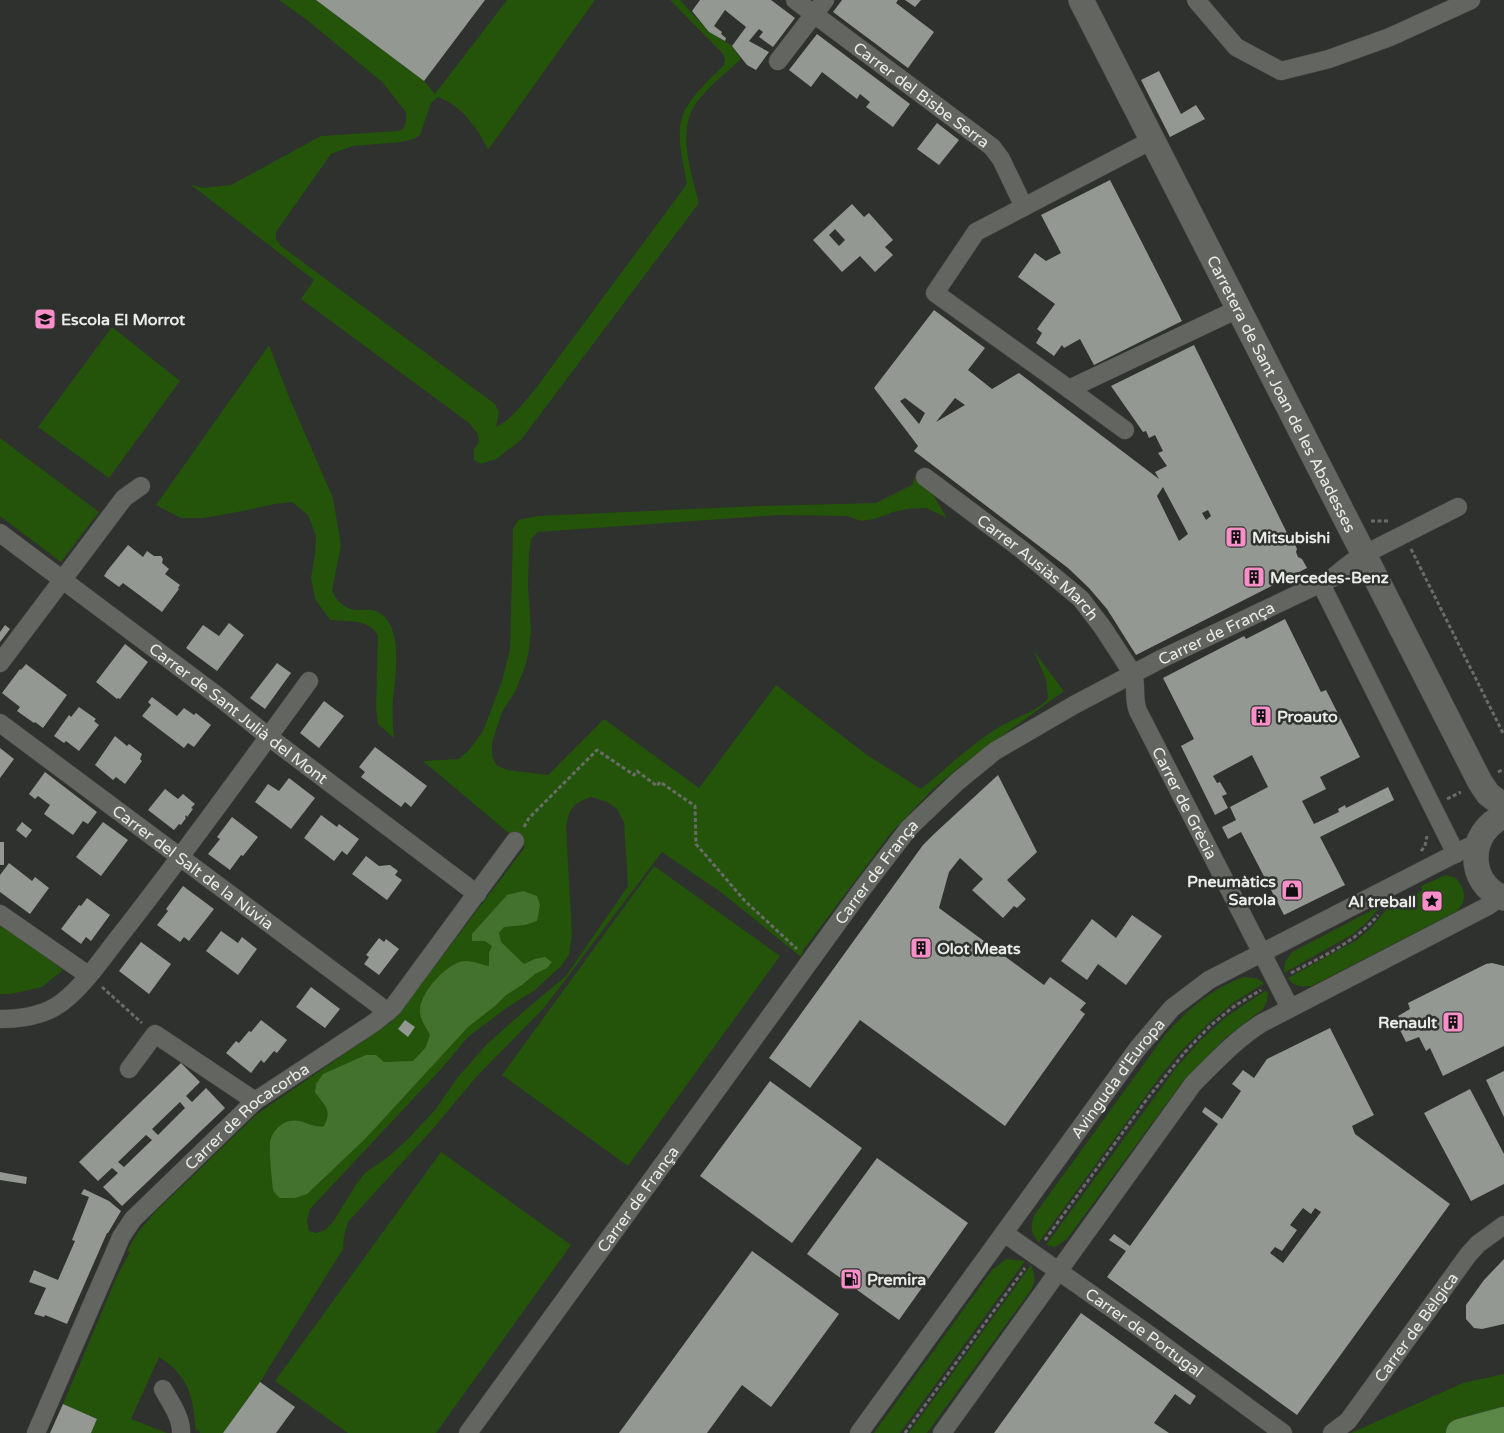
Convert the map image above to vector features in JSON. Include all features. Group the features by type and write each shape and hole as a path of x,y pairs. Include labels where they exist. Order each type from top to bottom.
{"main road":[{"name":"Carretera de Sant Joan de les Abadesses","path":"1081,0 1484,789 1504,806"},
{"name":"Carretera de Sant Joan de les Abadesses","path":"1484,789 1486,810 1475,852 1476,863 1478,874 1484,883 1502,898"},
{"path":"1480,837 1490,824 1504,816"},
{"path":"1460,1433 1504,1421"}],"street":[{"name":"Carrer del Bisbe Serra","path":"796,0 819,7 992,147 1001,159 1024,207"},
{"path":"1196,0 1236,47 1281,71 1329,59 1372,43 1471,0"},
{"path":"778,61 819,7"},
{"path":"1125,430 935,293 976,232 1152,140"},
{"path":"1069,389 1238,309"},
{"name":"Carrer Ausiàs March","path":"925,477 1021,548 1081,599 1103,628 1133,674"},
{"path":"0,663 124,498 141,486"},
{"name":"Carrer de França","path":"468,1433 909,828 957,782 995,751 1074,705 1161,659 1321,584 1339,574 1352,562 1364,555 1458,507"},
{"name":"Carrer de Sant Julià del Mont","path":"0,533 477,894"},
{"path":"1321,584 1456,854"},
{"name":"Carrer de Grècia","path":"1133,674 1138,711 1260,953 1290,1008"},
{"path":"0,1019 23,1017 55,1007 68,997 88,975 181,857 309,681"},
{"name":"Carrer del Salt de la Núvia","path":"0,723 388,1012"},
{"name":"Avinguda d'Europa","path":"859,1433 1138,1048 1172,1008 1209,980 1456,854 1480,837"},
{"name":"Carrer de Rocacorba","path":"36,1433 116,1249 128,1226 138,1214 255,1101 388,1012 515,841"},
{"path":"942,1433 1194,1084 1243,1034 1502,898"},
{"path":"0,914 88,975"},
{"path":"129,1068 154,1034 255,1101"},
{"name":"Carrer de Bèlgica","path":"1332,1433 1348,1421 1468,1255 1478,1244 1504,1225"},
{"name":"Carrer de Portugal","path":"1004,1233 1144,1331 1283,1433"},
{"path":"163,1389 177,1414 181,1433"}],"path":[{"path":"515,841 530,818 597,750 634,775 637,772 657,786 660,782 694,806 696,844 745,901 788,942 812,960"},
{"path":"88,975 154,1034"}],"green space":[{"path":"279,0 316,0 424,81 435,94 507,0 595,0 488,150 468,118 454,106 438,97 431,103 420,135 414,139 353,146 331,154 276,232 276,239 281,246 495,404 499,412 496,427 511,416 533,392 687,184 680,144 682,117 696,94 724,65 725,60 723,54 670,0 680,0 709,32 731,45 741,59 707,90 697,102 687,125 686,138 689,165 699,203 521,440 496,459 481,464 474,460 474,449 479,442 478,434 469,423 301,299 314,280 190,184 202,188 231,185 321,136 398,131 403,129 406,122 406,112 382,82 307,20"},
{"path":"112,327 180,381 109,478 38,427"},
{"path":"269,345 289,397 333,498 341,545 332,591 337,599 347,608 376,611 385,618 391,627 395,639 394,738 378,724 376,708 378,635 363,623 330,620 315,599 311,578 316,536 308,515 292,502 204,518 181,518 156,505"},
{"path":"0,438 99,512 61,562 0,516"},
{"path":"918,470 947,518 926,508 907,509 875,519 861,521 847,516 779,515 538,532 531,539 528,586 531,630 529,650 525,667 515,692 502,712 492,743 492,756 496,765 507,770 548,775 604,719 699,788 776,685 867,755 921,789 980,740 1048,699 1046,679 1033,650 1064,691 963,764 933,789 891,833 804,949 801,957 722,893 662,852 544,1008 477,1076 431,1131 348,1222 343,1249 260,1382 223,1433 200,1433 198,1429 196,1432 191,1398 184,1380 159,1357 131,1419 167,1433 91,1433 97,1419 63,1404 117,1276 130,1252 127,1251 136,1235 155,1212 257,1114 394,1020 525,847 423,761 459,759 469,750 483,731 502,681 510,650 513,529 518,520 537,516 876,503 912,485","holes":["591,797 607,802 617,809 624,822 628,886 566,976 487,1044 458,1077 435,1110 407,1140 388,1157 366,1172 333,1222 325,1230 317,1233 309,1231 307,1221 310,1209 442,1068 468,1037 505,1009 535,990 561,966 569,955 572,934 567,820 573,807 585,799"]},
{"path":"654,866 780,956 628,1166 502,1075"},
{"path":"1446,875 1456,878 1462,886 1464,899 1457,911 1312,986 1298,986 1288,978 1357,940 1370,929 1386,910 1419,893 1422,890 1421,886"},
{"path":"523,891 537,896 540,905 537,921 525,925 504,927 499,933 501,942 524,964 545,957 552,962 547,968 535,974 506,995 468,1027 365,1139 307,1194 295,1198 280,1198 273,1190 271,1173 270,1142 275,1131 283,1124 295,1120 315,1126 324,1126 328,1116 326,1108 315,1092 316,1084 323,1074 366,1055 376,1055 384,1062 413,1061 426,1047 430,1035 423,1022 420,1009 430,986 451,966 459,962 469,961 489,966 489,953 492,946 485,941 472,941 472,934 507,895"},
{"path":"1382,905 1353,934 1284,973 1285,962 1292,952"},
{"path":"0,923 63,970 42,987 11,994 0,994"},
{"path":"1244,977 1256,978 1264,983 1233,1003 1211,1021 1179,1053 1039,1242 1034,1236 1032,1229 1032,1221 1035,1214 1165,1035 1182,1017 1211,993"},
{"path":"1265,991 1268,992 1267,1001 1263,1009 1225,1038 1183,1081 1067,1239 1055,1247 1046,1245 1176,1068 1201,1040 1226,1017"},
{"path":"441,1152 571,1245 436,1433 348,1433 275,1381"},
{"path":"1006,1259 1025,1261 900,1433 874,1433 992,1270"},
{"path":"1031,1265 1034,1284 1031,1290 927,1433 909,1433"},
{"path":"1504,1374 1504,1433 1351,1433 1463,1383"}],"building":[{"path":"316,0 485,0 424,81"},
{"path":"700,0 771,0 795,18 773,47 759,37 763,32 759,29 749,41 769,52 756,70 747,65 732,46 746,27 725,10 714,26 722,32 721,34 726,38 725,41 709,32 692,11"},
{"path":"842,0 898,0 896,3 934,32 908,68 833,12"},
{"path":"905,0 921,0 915,7"},
{"path":"817,34 910,104 893,127 866,107 870,102 860,94 857,99 822,72 811,87 789,70"},
{"path":"1159,71 1181,114 1196,105 1205,119 1170,137 1141,80"},
{"path":"937,123 959,140 939,165 917,149"},
{"path":"1110,180 1182,321 1094,365 1080,339 1064,348 1062,345 1054,356 1036,343 1042,333 1037,329 1055,304 1018,277 1035,253 1046,261 1061,253 1041,215"},
{"path":"852,204 864,217 869,213 893,240 885,247 893,255 875,272 860,256 842,272 813,240","holes":["835,229 845,240 839,246 829,235"]},
{"path":"934,310 985,348 968,370 992,389 1019,373 1159,479 1155,472 1167,466 1158,453 1163,451 1155,435 1149,438 1146,431 1143,432 1111,386 1194,345 1291,541 1293,540 1298,557 1302,559 1307,568 1136,655 1107,609 1068,568 914,451 918,446 874,388","holes":["905,398 925,413 919,424 900,401","955,398 965,405 936,422","1163,487 1188,534 1179,541 1157,496","1208,510 1211,516 1206,520 1202,513"]},
{"path":"128,545 143,557 147,551 154,556 161,556 163,559 162,563 169,569 165,574 180,585 162,612 123,583 119,587 104,576"},
{"name":"Proauto","path":"1285,619 1321,692 1326,690 1360,757 1320,777 1326,789 1302,801 1314,824 1339,812 1338,809 1345,805 1346,808 1388,787 1394,800 1320,837 1345,885 1284,915 1241,832 1228,839 1222,827 1236,820 1230,807 1268,787 1252,755 1213,776 1217,783 1220,782 1227,794 1222,796 1228,808 1215,815 1181,746 1194,739 1163,678 1244,636 1246,639"},
{"path":"229,623 244,635 217,671 186,648 203,625 219,636"},
{"path":"5,625 10,629 0,642 0,632"},
{"path":"125,644 148,662 120,699 117,699 96,682"},
{"path":"277,663 291,673 265,709 250,698"},
{"path":"26,664 67,695 43,728 17,711 20,707 2,693"},
{"path":"152,697 177,716 184,708 194,715 196,713 211,725 194,747 188,743 184,748 142,716 151,705 148,702"},
{"path":"324,701 344,716 319,748 300,733"},
{"path":"79,707 96,719 94,721 99,725 79,751 66,741 64,743 54,736 69,715 71,717"},
{"path":"115,736 127,746 129,744 142,754 140,759 142,761 125,784 116,777 113,780 95,765"},
{"path":"375,747 427,786 411,807 405,802 401,807 361,777 365,772 359,767"},
{"path":"0,748 14,759 0,778"},
{"path":"45,772 97,812 88,824 83,821 73,835 44,814 50,805 38,796 35,799 29,794"},
{"name":"Olot Meats","path":"998,775 1037,852 1007,880 1026,899 1017,908 1014,906 1003,918 972,890 983,879 960,858 949,872 939,908 1044,985 1050,977 1086,1003 1080,1010 1085,1014 1005,1126 860,1020 810,1088 769,1058 923,845"},
{"path":"289,778 315,798 291,829 255,802 268,784 279,791"},
{"path":"165,789 178,799 183,794 195,804 181,825 179,824 174,830 148,810"},
{"path":"321,815 337,827 339,824 359,839 347,855 342,851 334,861 304,838"},
{"path":"232,817 258,837 230,870 208,854 220,839 217,837"},
{"path":"22,822 32,830 26,838 16,830"},
{"path":"103,822 128,840 101,876 76,857"},
{"path":"0,842 4,842 4,865 0,865"},
{"path":"366,856 379,866 390,865 398,871 395,875 402,880 387,900 352,874"},
{"path":"9,863 32,881 35,877 49,888 30,914 0,892 0,875"},
{"path":"183,886 214,909 189,941 184,937 180,942 157,925"},
{"path":"87,898 110,915 91,941 86,937 81,944 61,929 79,905 81,906"},
{"path":"1132,915 1162,936 1126,985 1098,964 1087,980 1061,961 1092,919 1116,938"},
{"path":"221,931 238,943 242,937 257,949 238,975 206,951"},
{"path":"379,938 384,942 386,939 399,949 379,975 364,964 369,957 366,955"},
{"path":"141,942 171,964 149,994 119,971"},
{"name":"Renault","path":"1492,963 1504,966 1504,1046 1443,1076 1430,1048 1426,1051 1419,1037 1406,1042 1400,1030 1404,1027 1398,1016 1410,1009 1408,1003 1486,964"},
{"path":"311,987 340,1009 325,1028 296,1007"},
{"path":"261,1020 287,1040 277,1053 274,1051 264,1063 261,1060 251,1073 226,1053 236,1041 239,1043 249,1031 251,1032"},
{"path":"405,1020 415,1027 408,1037 398,1029"},
{"path":"1330,1028 1374,1115 1352,1126 1355,1134 1450,1204 1297,1415 1107,1277 1126,1251 1109,1240 1114,1234 1130,1246 1218,1124 1202,1112 1205,1107 1222,1119 1241,1091 1232,1084 1243,1070 1254,1078 1267,1059","holes":["1303,1208 1311,1214 1315,1208 1321,1212 1283,1263 1270,1253 1275,1247 1282,1251 1297,1230 1290,1225"]},
{"path":"181,1063 200,1082 186,1096 192,1102 206,1088 225,1108 122,1206 103,1187 118,1173 112,1168 98,1181 79,1162","holes":["180,1102 185,1108 158,1135 152,1129","146,1135 152,1140 124,1167 118,1162"]},
{"path":"1504,1071 1504,1117 1486,1080"},
{"path":"770,1081 862,1148 792,1243 700,1176"},
{"path":"1470,1089 1504,1154 1504,1184 1471,1201 1424,1113"},
{"path":"877,1158 968,1223 899,1320 807,1254"},
{"path":"0,1172 27,1177 26,1184 0,1180"},
{"path":"84,1189 109,1201 121,1211 107,1233 67,1324 45,1315 44,1317 34,1314 46,1288 29,1282 34,1270 58,1280 75,1241 72,1240 89,1197 81,1194"},
{"path":"752,1251 839,1314 771,1407 742,1385 707,1433 619,1433"},
{"path":"1504,1259 1504,1324 1482,1329 1474,1328 1466,1319 1466,1305 1484,1280"},
{"path":"1081,1313 1196,1396 1190,1405 1175,1394 1154,1423 1169,1433 994,1433"},
{"path":"260,1382 295,1407 276,1433 223,1433"},
{"path":"63,1404 97,1419 91,1433 50,1433"}],"place":[{"name":"Escola El Morrot","path":"45,319"},
{"name":"Mitsubishi","path":"1236,537"},
{"name":"Mercedes-Benz","path":"1254,577"},
{"name":"Proauto","path":"1261,716"},
{"name":"Pneumàtics Sarola","path":"1292,890"},
{"name":"Al treball","path":"1432,901"},
{"name":"Olot Meats","path":"921,948"},
{"name":"Renault","path":"1453,1022"},
{"name":"Premira","path":"851,1279"}]}
